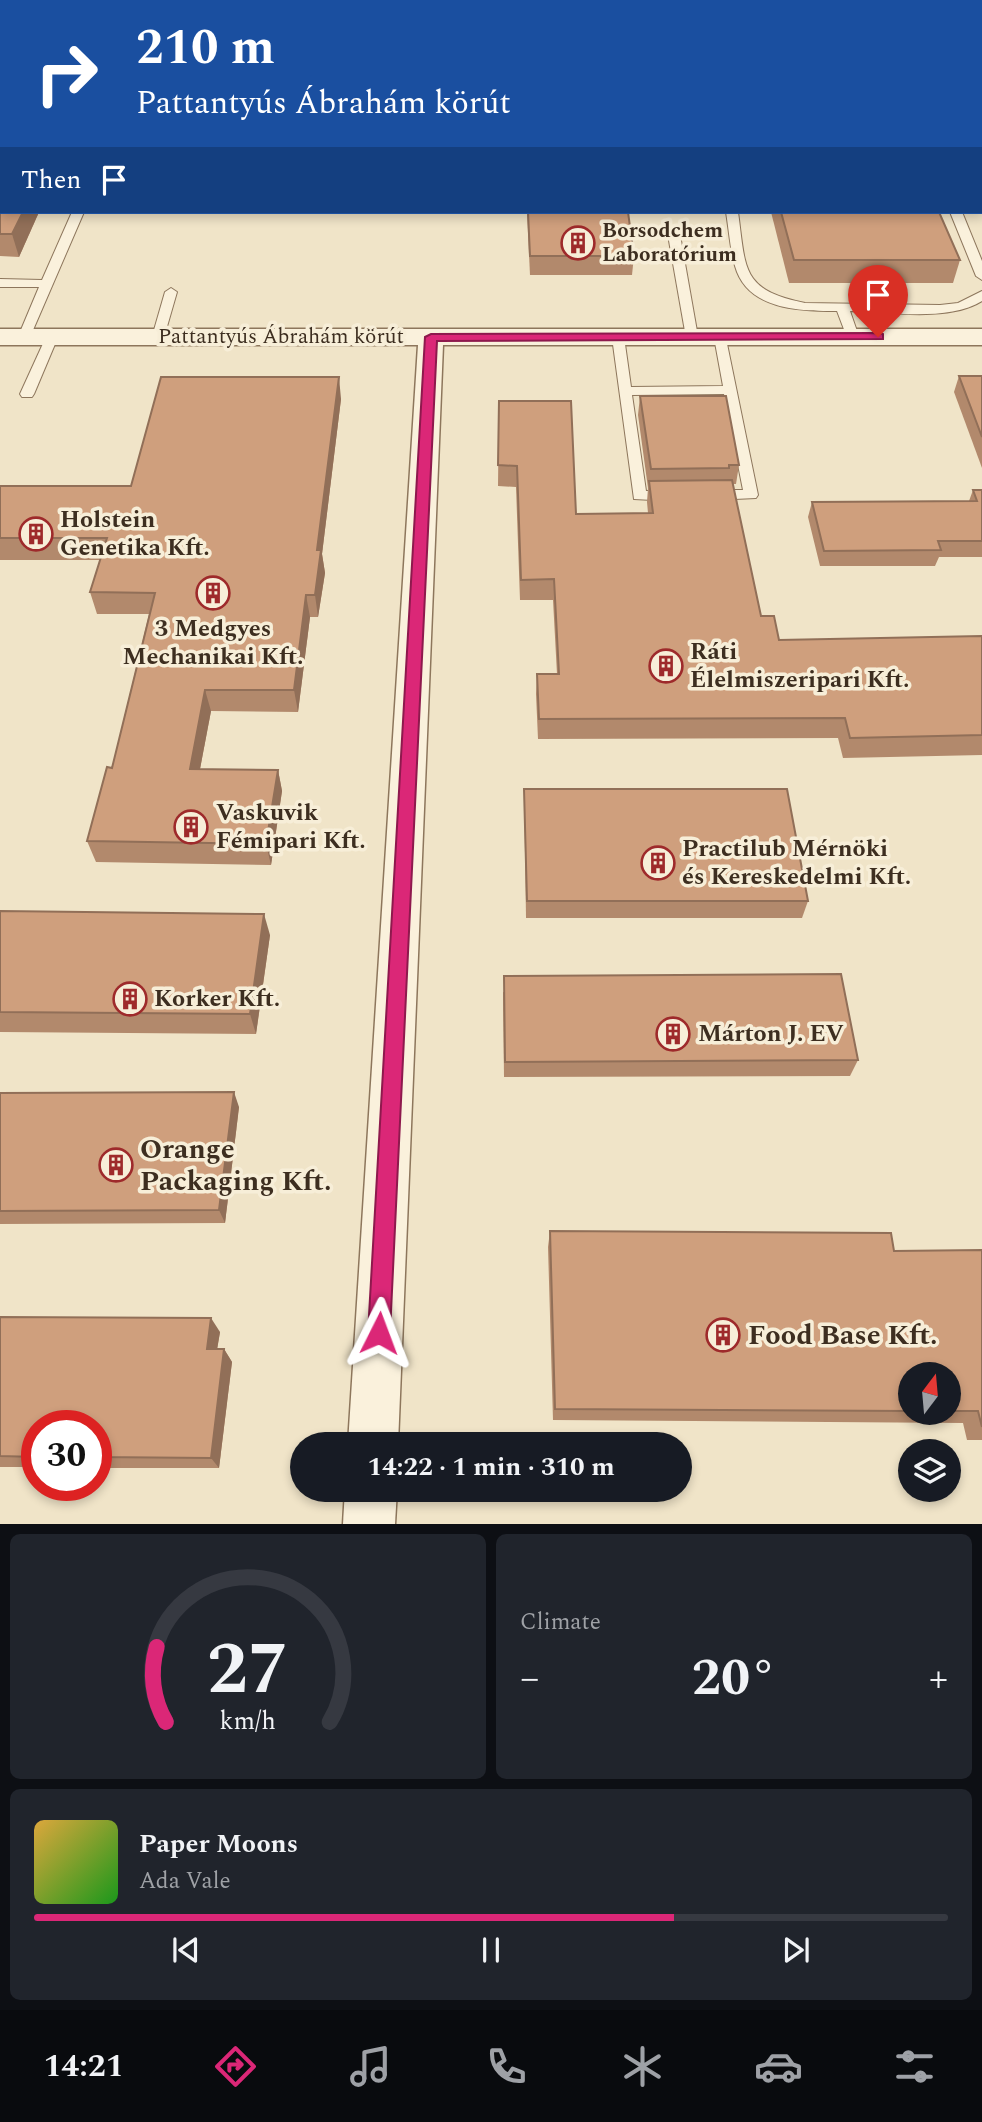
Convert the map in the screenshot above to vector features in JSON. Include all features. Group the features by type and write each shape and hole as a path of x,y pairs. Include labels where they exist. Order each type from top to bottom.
{"street":[{"name":"Pattantyús Ábrahám körút","path":"12,337 982,337"},
{"path":"374,1432 431,337"},
{"path":"369,1524 370,1502"}],"lane":[{"path":"12,337 48,284 77,214"},
{"path":"732,214 743,277 750,288 783,304 842,308 960,307 974,302 982,295"},
{"path":"957,214 982,276"},
{"path":"674,236 692,337"},
{"path":"0,283 48,284"},
{"path":"158,337 171,292"},
{"path":"842,308 853,337"},
{"path":"27,394 52,337"},
{"path":"618,337 639,496 751,495 720,337"},
{"path":"626,391 731,390"}],"building":[{"path":"0,214 22,214 12,234 0,234"},
{"name":"Borsodchem Laboratórium","path":"528,214 628,214 634,256 530,256"},
{"path":"782,214 940,214 960,260 794,260"},
{"path":"959,376 982,376 982,437"},
{"path":"161,377 339,377 317,550 321,550 315,595 306,595 294,690 205,690 190,769 278,770 266,844 87,841 107,767 112,768 155,593 90,592 107,538 0,538 0,486 131,486"},
{"path":"640,396 726,396 739,465 729,465 729,468 651,469"},
{"path":"499,401 571,401 576,514 653,513 649,481 732,480 761,616 774,616 779,640 982,636 982,735 850,738 845,718 539,719 537,674 559,674 554,579 521,580 517,466 498,465"},
{"path":"973,490 982,490 982,541 938,541 941,550 824,551 812,502 977,501"},
{"name":"Practilub Mérnöki és Kereskedelmi Kft.","path":"524,789 787,789 808,901 527,901"},
{"name":"Korker Kft.","path":"0,911 264,914 250,1014 0,1012"},
{"name":"Márton J. EV","path":"841,974 858,1060 505,1062 504,976"},
{"name":"Orange Packaging Kft.","path":"234,1092 219,1210 0,1211 0,1093"},
{"name":"Food Base Kft.","path":"550,1231 891,1233 894,1251 982,1250 982,1427 978,1411 961,1411 961,1362 898,1362 898,1411 555,1409"},
{"path":"0,1317 211,1318 207,1349 224,1349 211,1458 112,1457 112,1410 21,1410 21,1457 0,1456"}],"place":[{"name":"Borsodchem Laboratórium","path":"578,243"},
{"name":"Holstein Genetika Kft.","path":"36,534"},
{"name":"3 Medgyes Mechanikai Kft.","path":"213,593"},
{"name":"Ráti Élelmiszeripari Kft.","path":"666,666"},
{"name":"Vaskuvik Fémipari Kft.","path":"191,827"},
{"name":"Practilub Mérnöki és Kereskedelmi Kft.","path":"658,863"},
{"name":"Korker Kft.","path":"130,999"},
{"name":"Márton J. EV","path":"673,1034"},
{"name":"Orange Packaging Kft.","path":"116,1165"},
{"name":"Food Base Kft.","path":"723,1335"}],"route":[{"path":"379,1333 431,337 878,337"}]}
